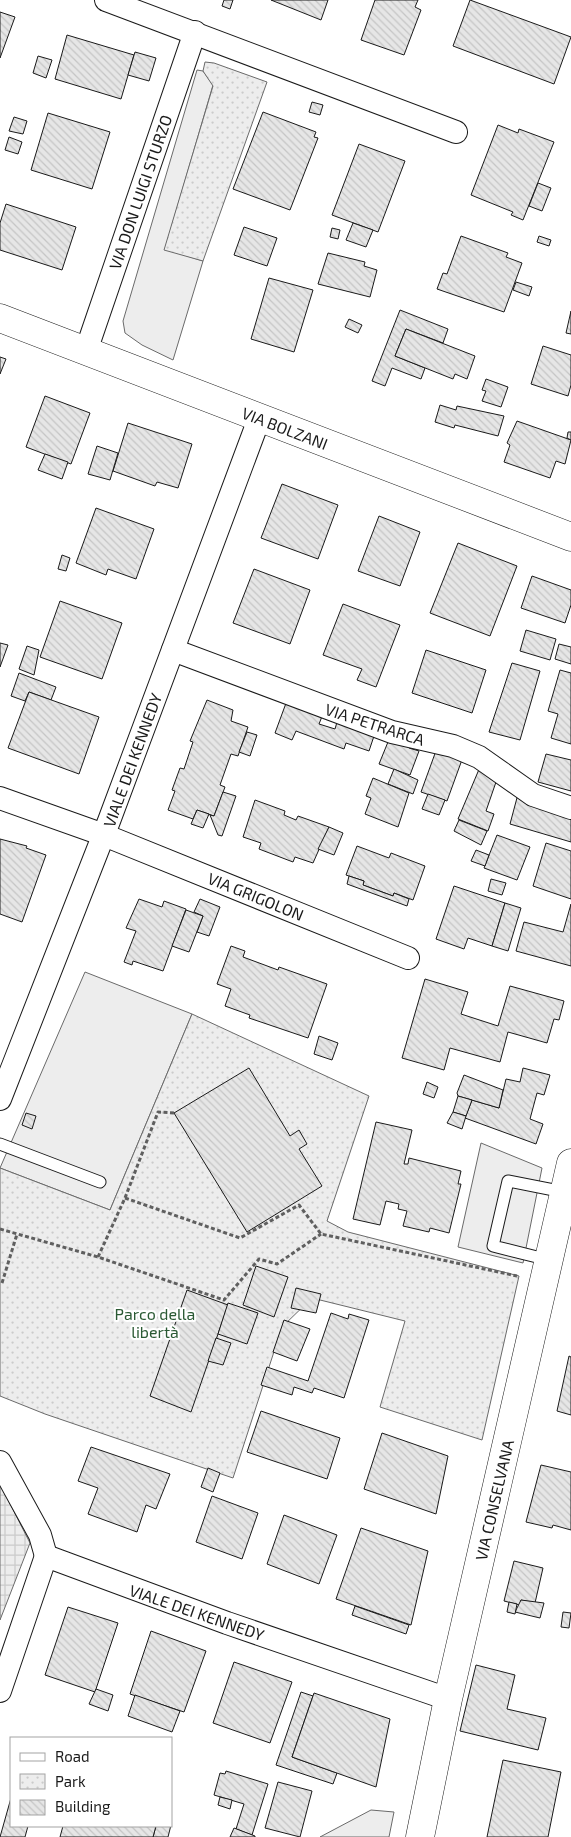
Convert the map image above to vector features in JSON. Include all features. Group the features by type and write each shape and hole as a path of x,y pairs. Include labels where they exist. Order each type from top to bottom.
{"main road":[{"name":"VIA BOLZANI","path":"0,318 259,419 571,537"},
{"name":"VIA CONSELVANA","path":"420,1837 448,1699 571,1164"}],"street":[{"path":"106,0 456,132"},
{"name":"VIA DON LUIGI STURZO","path":"86,351 195,32"},
{"name":"VIALE DEI KENNEDY","path":"0,1098 104,835 259,419"},
{"name":"VIA PETRARCA","path":"173,650 392,732 453,746 479,757 532,795 571,808"},
{"name":"VIA GRIGOLON","path":"0,798 104,835 408,958"},
{"path":"0,1462 40,1535 46,1556 4,1666 0,1690"},
{"name":"VIALE DEI KENNEDY","path":"46,1556 227,1623 448,1699"}],"lane":[{"path":"0,1144 100,1182"},
{"path":"547,1271 492,1246 508,1181 564,1192"}],"path":[{"path":"98,1257 125,1198 158,1112 174,1114"},
{"path":"125,1198 240,1238 299,1205 321,1234"},
{"path":"0,1229 98,1257 224,1300 259,1259 276,1264 321,1234 547,1271"},
{"path":"2,1283 17,1234"}],"shaded area":[{"path":"197,70 203,71 213,85 165,249 203,261 173,360 142,345 125,333 123,321"},
{"path":"85,972 192,1014 110,1210 0,1168"},
{"path":"481,1143 542,1168 523,1263 458,1247"},
{"path":"0,1484 30,1543 0,1620"},
{"path":"371,1810 394,1812 389,1837 320,1837"}],"green space":[{"path":"205,62 214,63 267,82 203,261 164,250 213,86 203,71"},
{"name":"Parco della libertà","path":"192,1014 369,1096 327,1221 348,1232 519,1276 482,1440 380,1407 405,1321 312,1298 282,1327 233,1478 45,1414 0,1396 0,1168 110,1210"}],"building":[{"path":"224,0 233,0 230,9 222,6"},
{"path":"271,0 328,0 321,20"},
{"path":"375,0 418,0 415,7 421,10 404,55 361,40"},
{"path":"470,0 571,37 554,84 453,46"},
{"path":"0,12 15,17 0,58"},
{"path":"67,35 134,55 121,99 55,79"},
{"path":"135,52 156,58 149,81 128,75"},
{"path":"38,56 52,60 46,78 33,73"},
{"path":"312,102 323,105 320,115 309,112"},
{"path":"263,112 316,132 314,137 318,138 290,210 233,189"},
{"path":"48,113 110,132 92,189 31,170"},
{"path":"14,117 27,121 23,134 9,131"},
{"path":"498,125 518,133 519,129 554,142 523,220 511,215 513,212 471,195"},
{"path":"9,137 22,142 18,154 5,150"},
{"path":"359,144 405,161 378,232 332,215"},
{"path":"538,183 551,188 542,211 529,206"},
{"path":"6,204 76,227 62,270 0,250 0,223"},
{"path":"353,223 373,230 366,247 346,240"},
{"path":"244,227 277,238 267,266 234,255"},
{"path":"332,228 340,230 338,239 330,237"},
{"path":"461,236 508,253 506,257 522,263 504,312 437,289 443,273 447,274"},
{"path":"539,236 551,240 549,246 537,242"},
{"path":"328,253 365,262 364,266 377,270 370,297 318,284"},
{"path":"269,278 313,290 294,352 251,339"},
{"path":"516,282 532,287 529,296 513,290"},
{"path":"400,310 448,329 443,343 406,329 395,356 425,368 421,379 392,368 385,386 372,381"},
{"path":"571,311 571,334 566,333"},
{"path":"349,319 362,325 358,333 345,327"},
{"path":"406,329 475,356 467,379 455,374 453,379 395,356"},
{"path":"543,346 571,355 571,385 568,396 531,384"},
{"path":"0,357 6,359 0,374"},
{"path":"486,379 508,387 501,407 482,401 486,391 482,390"},
{"path":"45,396 90,413 71,464 26,447"},
{"path":"440,405 456,410 457,406 504,416 498,436 455,425 454,428 435,422"},
{"path":"517,421 571,440 565,464 556,461 550,478 504,462 510,445 507,443"},
{"path":"128,423 192,444 178,488 157,482 155,486 113,471"},
{"path":"568,432 571,432 571,440 567,438"},
{"path":"97,446 118,453 110,480 88,474"},
{"path":"45,454 68,462 62,479 38,470"},
{"path":"282,484 338,505 318,559 261,538"},
{"path":"96,508 154,529 136,579 108,569 106,575 76,563"},
{"path":"379,516 420,532 400,586 358,571"},
{"path":"458,543 517,566 490,636 430,613"},
{"path":"62,555 70,558 66,571 58,569"},
{"path":"254,569 310,590 290,644 233,623"},
{"path":"532,576 571,590 571,605 565,623 521,608"},
{"path":"60,601 122,623 102,679 40,657"},
{"path":"343,604 400,625 376,687 357,680 362,669 323,655"},
{"path":"526,630 556,639 550,660 520,651"},
{"path":"0,643 8,645 0,667"},
{"path":"559,644 571,647 571,664 555,659"},
{"path":"27,646 39,650 34,675 19,669"},
{"path":"426,650 486,670 472,713 412,693"},
{"path":"512,663 540,671 520,740 489,732"},
{"path":"560,670 571,673 571,744 551,738 558,714 548,711"},
{"path":"19,673 56,687 51,700 29,692 25,701 11,696"},
{"path":"29,692 99,717 79,774 8,748"},
{"path":"289,695 325,709 319,724 335,729 337,722 374,736 369,751 346,743 344,749 296,731 292,740 275,733"},
{"path":"207,700 233,710 231,721 248,727 238,756 231,754 220,785 225,787 214,816 197,810 193,819 168,810 175,791 172,790 180,768 184,769 193,742 190,741"},
{"path":"247,732 257,735 250,756 239,752"},
{"path":"390,737 411,744 409,748 419,751 410,775 379,764"},
{"path":"437,748 463,757 447,801 421,792"},
{"path":"546,754 571,760 571,791 538,782"},
{"path":"480,767 496,782 486,811 494,814 488,831 458,819"},
{"path":"394,769 418,780 413,794 388,784"},
{"path":"373,778 409,793 398,827 365,814 371,798 366,796"},
{"path":"223,792 236,796 222,836 218,835 210,815 214,816"},
{"path":"428,794 445,800 439,815 422,809"},
{"path":"518,794 571,810 571,842 510,824"},
{"path":"255,800 285,811 284,815 296,820 298,816 329,827 313,863 295,857 293,862 259,849 261,843 243,837"},
{"path":"197,810 209,814 203,828 191,824"},
{"path":"459,820 487,831 481,845 454,831"},
{"path":"329,827 343,833 334,855 318,849"},
{"path":"497,835 530,847 517,880 484,868"},
{"path":"0,839 27,846 26,848 46,855 22,922 0,914"},
{"path":"546,843 571,851 571,899 533,886"},
{"path":"357,846 389,858 391,853 425,866 413,900 394,893 393,896 363,885 364,881 346,875"},
{"path":"476,850 489,855 485,866 471,861"},
{"path":"349,876 364,881 363,885 393,896 394,893 409,899 407,906 347,884"},
{"path":"491,879 506,883 502,895 488,891"},
{"path":"454,886 505,903 492,946 468,938 464,949 436,939"},
{"path":"139,899 162,907 164,901 186,909 163,971 133,961 132,965 124,962 136,931 126,928"},
{"path":"200,899 220,907 209,936 197,932 203,916 194,912"},
{"path":"505,903 521,908 508,951 492,946"},
{"path":"571,904 571,966 516,951 524,922 563,932"},
{"path":"186,910 203,916 189,952 172,946"},
{"path":"231,946 245,951 243,957 278,970 279,967 327,984 308,1038 249,1018 250,1015 225,1006 231,989 217,984"},
{"path":"425,979 468,992 461,1014 498,1026 510,986 564,1001 559,1020 554,1019 547,1043 508,1032 500,1062 450,1048 444,1070 402,1058"},
{"path":"319,1036 338,1043 332,1060 314,1054"},
{"path":"249,1068 290,1136 299,1130 307,1144 299,1149 322,1186 247,1232 174,1113"},
{"path":"523,1068 550,1075 544,1095 537,1093 530,1119 543,1124 536,1144 465,1118 472,1100 499,1108 506,1079 520,1082"},
{"path":"464,1075 503,1090 499,1108 458,1096 457,1093"},
{"path":"427,1082 438,1087 434,1098 423,1094"},
{"path":"458,1096 472,1100 466,1116 453,1112"},
{"path":"453,1112 466,1116 462,1129 447,1123"},
{"path":"26,1113 36,1116 32,1129 22,1125"},
{"path":"376,1122 412,1130 404,1164 408,1164 409,1158 461,1171 458,1184 461,1184 449,1233 430,1228 429,1232 403,1226 407,1211 398,1209 399,1204 386,1201 380,1225 353,1219"},
{"path":"256,1266 288,1277 274,1317 243,1305"},
{"path":"296,1288 321,1294 316,1313 291,1308"},
{"path":"187,1290 228,1305 191,1412 150,1396"},
{"path":"228,1303 258,1313 247,1344 218,1334"},
{"path":"331,1313 348,1319 349,1314 369,1320 344,1398 314,1388 312,1393 294,1387 292,1395 261,1385 267,1367 308,1381"},
{"path":"284,1320 310,1329 297,1361 273,1352"},
{"path":"216,1338 231,1343 223,1365 208,1361"},
{"path":"569,1356 571,1357 571,1415 557,1411"},
{"path":"261,1411 340,1438 327,1479 247,1452"},
{"path":"382,1433 448,1456 436,1514 364,1489"},
{"path":"91,1447 170,1474 156,1509 146,1505 137,1532 88,1514 98,1488 78,1481"},
{"path":"541,1465 571,1472 571,1530 553,1525 552,1528 526,1522"},
{"path":"208,1468 220,1473 213,1492 201,1487"},
{"path":"212,1496 258,1513 242,1559 196,1542"},
{"path":"284,1515 337,1535 319,1584 267,1564"},
{"path":"361,1528 428,1551 411,1625 336,1599"},
{"path":"514,1561 543,1568 535,1603 521,1600 520,1605 504,1601"},
{"path":"521,1600 544,1603 540,1618 515,1612"},
{"path":"509,1602 517,1604 515,1614 507,1612"},
{"path":"355,1606 409,1625 406,1634 352,1615"},
{"path":"68,1607 118,1623 95,1692 45,1675"},
{"path":"563,1612 571,1613 569,1628 561,1627"},
{"path":"151,1631 206,1651 184,1712 130,1694"},
{"path":"234,1662 292,1682 270,1743 213,1723"},
{"path":"476,1665 515,1675 507,1709 546,1718 538,1750 460,1731"},
{"path":"96,1689 113,1695 108,1711 89,1704"},
{"path":"301,1692 313,1696 292,1757 337,1773 333,1784 276,1765"},
{"path":"314,1693 390,1719 376,1787 292,1757"},
{"path":"135,1695 180,1711 172,1732 128,1716"},
{"path":"503,1760 561,1772 548,1837 487,1837"},
{"path":"226,1771 268,1784 252,1835 236,1829 244,1804 214,1795 220,1773 225,1774"},
{"path":"278,1782 312,1791 300,1837 265,1828"},
{"path":"220,1797 232,1800 230,1809 218,1805"},
{"path":"10,1802 10,1827 28,1827 25,1837 0,1837"},
{"path":"63,1827 156,1827 153,1837 60,1837"},
{"path":"156,1827 170,1827 168,1837 153,1837"},
{"path":"234,1828 255,1836 255,1837 230,1837"}]}
